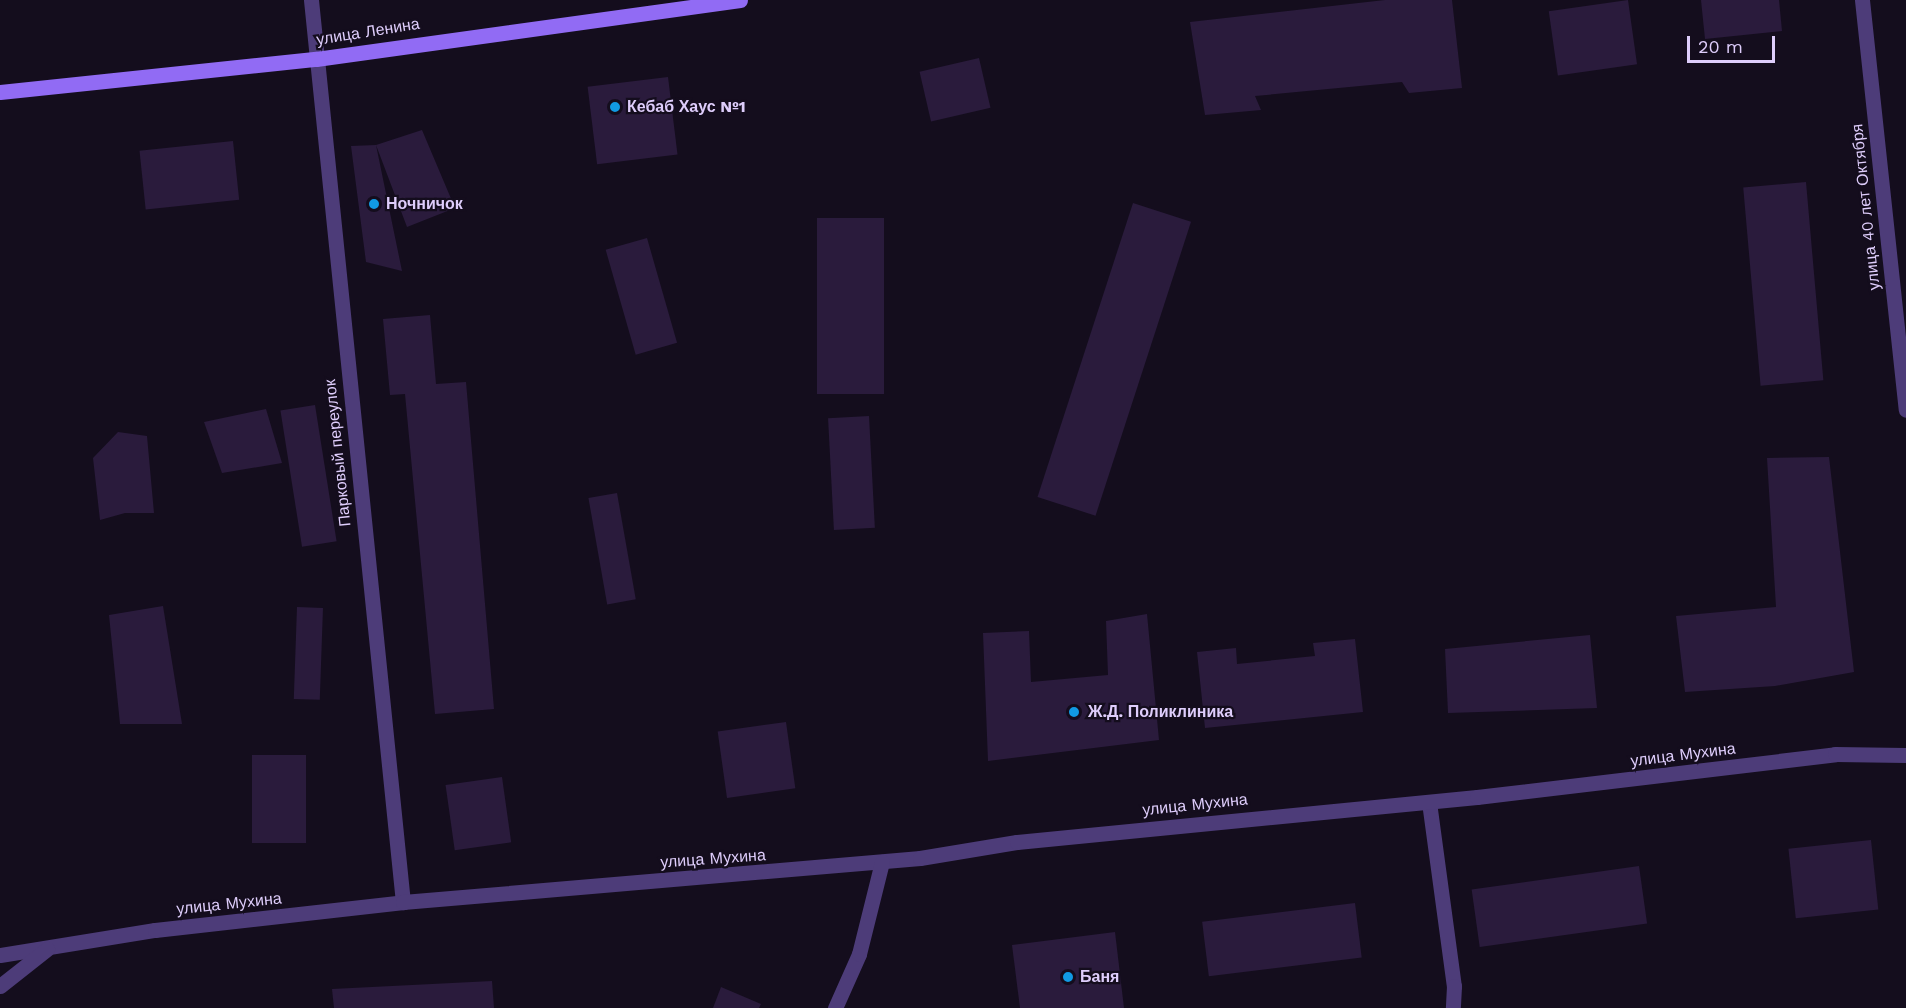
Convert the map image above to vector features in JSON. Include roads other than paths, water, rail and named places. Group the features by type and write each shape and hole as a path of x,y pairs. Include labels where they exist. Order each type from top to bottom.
{"main road":[{"name":"улица Ленина","path":"0,92 316,59 740,0"}],"street":[{"name":"Парковый переулок","path":"312,0 316,59 403,902"},
{"name":"улица 40 лет Октября","path":"1862,0 1906,410"},
{"name":"улица Мухина","path":"0,955 155,930 403,902 882,862 1220,820 1429,802 1835,754 1906,755"},
{"path":"1429,802 1454,986 1453,1008"},
{"path":"835,1008 858,954 882,862"},
{"path":"0,986 50,947"}],"place":[{"name":"Кебаб Хаус №1","path":"615,107"},
{"name":"Ночничок","path":"374,204"},
{"name":"Ж.Д. Поликлиника","path":"1074,712"},
{"name":"Баня","path":"1068,977"}]}
